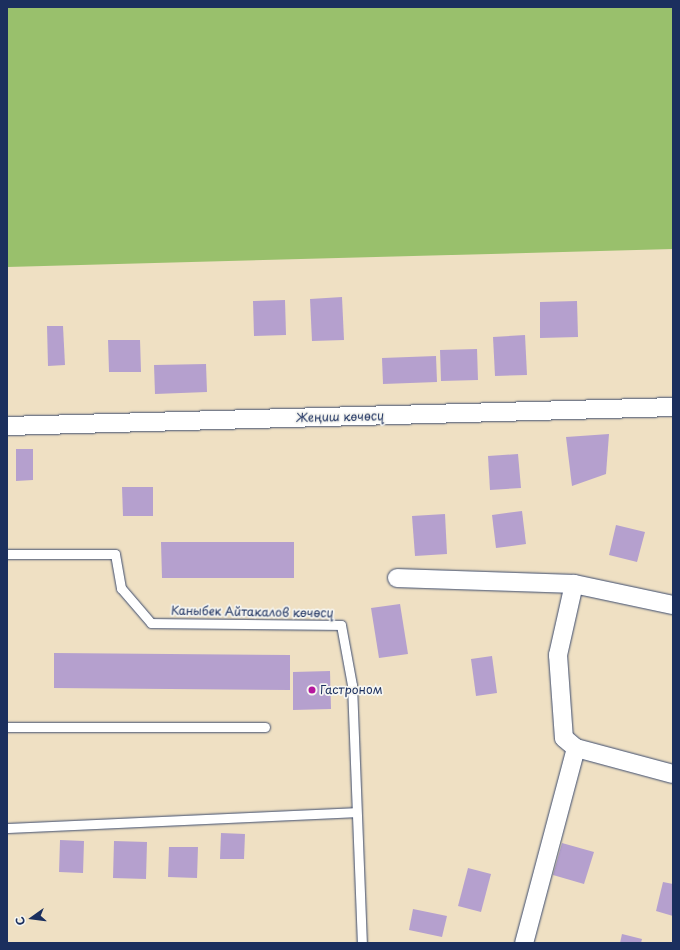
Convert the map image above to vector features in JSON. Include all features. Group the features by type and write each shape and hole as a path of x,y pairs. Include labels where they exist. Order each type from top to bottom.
{"street":[{"name":"Жеңиш көчөсү","path":"7,426 673,407"},
{"path":"397,578 574,584 673,604"},
{"path":"574,584 558,655 564,738 576,748 673,774"},
{"path":"524,943 576,748"}],"lane":[{"name":"Каныбек Айтакалов көчөсү","path":"7,554 115,554 121,588 151,623 341,625 352,685 355,812 362,943"},
{"path":"7,727 265,727"},
{"path":"7,828 355,812"}],"green space":[{"path":"7,7 673,7 673,249 7,267"}],"building":[{"path":"342,297 344,340 312,341 310,299"},
{"path":"285,300 286,335 254,336 253,301"},
{"path":"577,301 578,337 540,338 540,302"},
{"path":"47,326 63,326 65,365 48,366"},
{"path":"525,335 527,375 495,376 493,337"},
{"path":"108,340 140,340 141,372 109,372"},
{"path":"477,349 478,380 441,381 440,350"},
{"path":"436,356 437,382 383,384 382,358"},
{"path":"206,364 207,392 155,394 154,365"},
{"path":"609,434 606,474 572,486 566,437"},
{"path":"16,449 33,449 33,480 16,481"},
{"path":"518,454 521,488 490,490 488,456"},
{"path":"122,487 153,487 153,516 123,516"},
{"path":"522,511 526,544 496,548 492,515"},
{"path":"445,514 447,554 415,556 412,516"},
{"path":"616,525 645,532 637,562 609,555"},
{"path":"161,542 294,542 294,578 162,578"},
{"path":"400,604 408,654 379,658 371,608"},
{"path":"54,653 290,655 290,690 54,688"},
{"path":"492,656 497,693 476,696 471,659"},
{"name":"Гастроном","path":"330,671 331,709 293,710 293,672"},
{"path":"221,833 245,834 244,859 220,859"},
{"path":"60,840 84,841 83,873 59,872"},
{"path":"114,841 147,842 146,879 113,878"},
{"path":"562,843 594,852 584,884 553,875"},
{"path":"169,847 198,847 197,878 168,877"},
{"path":"468,868 491,874 481,912 458,906"},
{"path":"663,882 673,884 673,916 656,911"},
{"path":"413,909 447,916 442,937 409,930"},
{"path":"622,934 642,939 641,943 620,943"}],"place":[{"name":"Гастроном","path":"312,690"}]}
